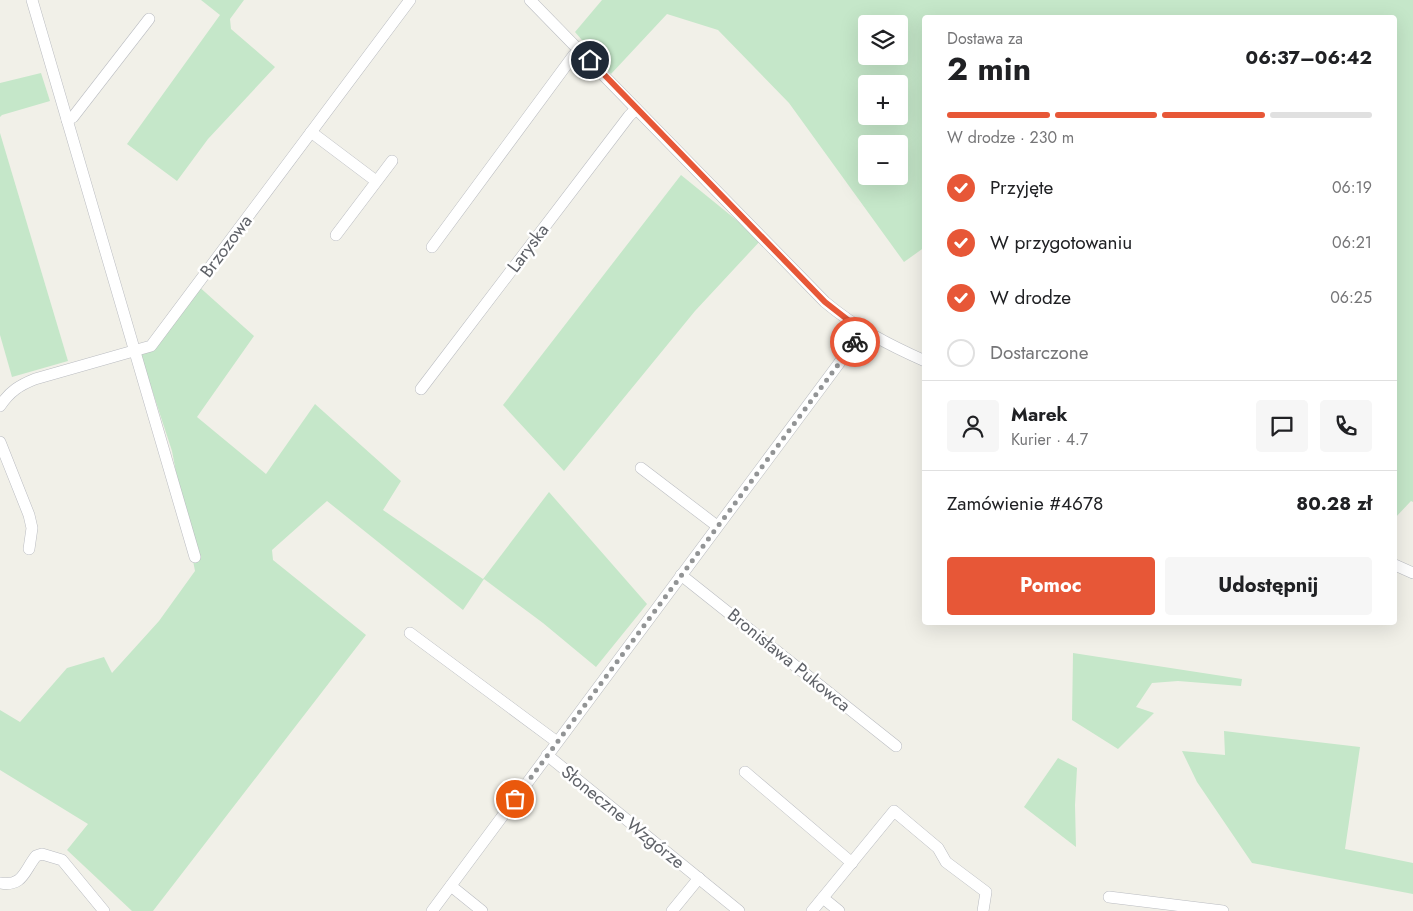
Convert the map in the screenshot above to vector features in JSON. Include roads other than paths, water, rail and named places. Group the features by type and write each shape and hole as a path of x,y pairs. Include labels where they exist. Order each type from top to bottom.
{"street":[{"path":"32,0 195,557"},
{"name":"Brzozowa","path":"0,406 7,395 18,386 35,379 151,346 410,0"},
{"path":"530,0 825,302 848,320 885,343 922,360"},
{"path":"67,120 73,118 149,19"},
{"path":"432,247 579,50"},
{"name":"Laryska","path":"421,389 636,109"},
{"path":"311,132 376,182"},
{"path":"336,235 392,161"},
{"path":"432,911 864,330"},
{"path":"0,442 29,515 32,528 30,548"},
{"path":"641,468 717,526"},
{"path":"1397,566 1413,573"},
{"name":"Bronisława Pukowca","path":"682,574 896,746"},
{"path":"410,633 557,742"},
{"name":"Słoneczne Wzgórze","path":"547,755 739,911"},
{"path":"745,772 852,863"},
{"path":"812,911 894,811 938,848 946,862 986,892 983,911"},
{"path":"0,883 10,885 16,883 36,856 42,854 62,860 104,911"},
{"name":"Słoneczne Wzgórze","path":"672,911 698,878"},
{"path":"451,886 482,911"},
{"path":"1109,896 1223,911"},
{"path":"823,898 839,911"}]}
